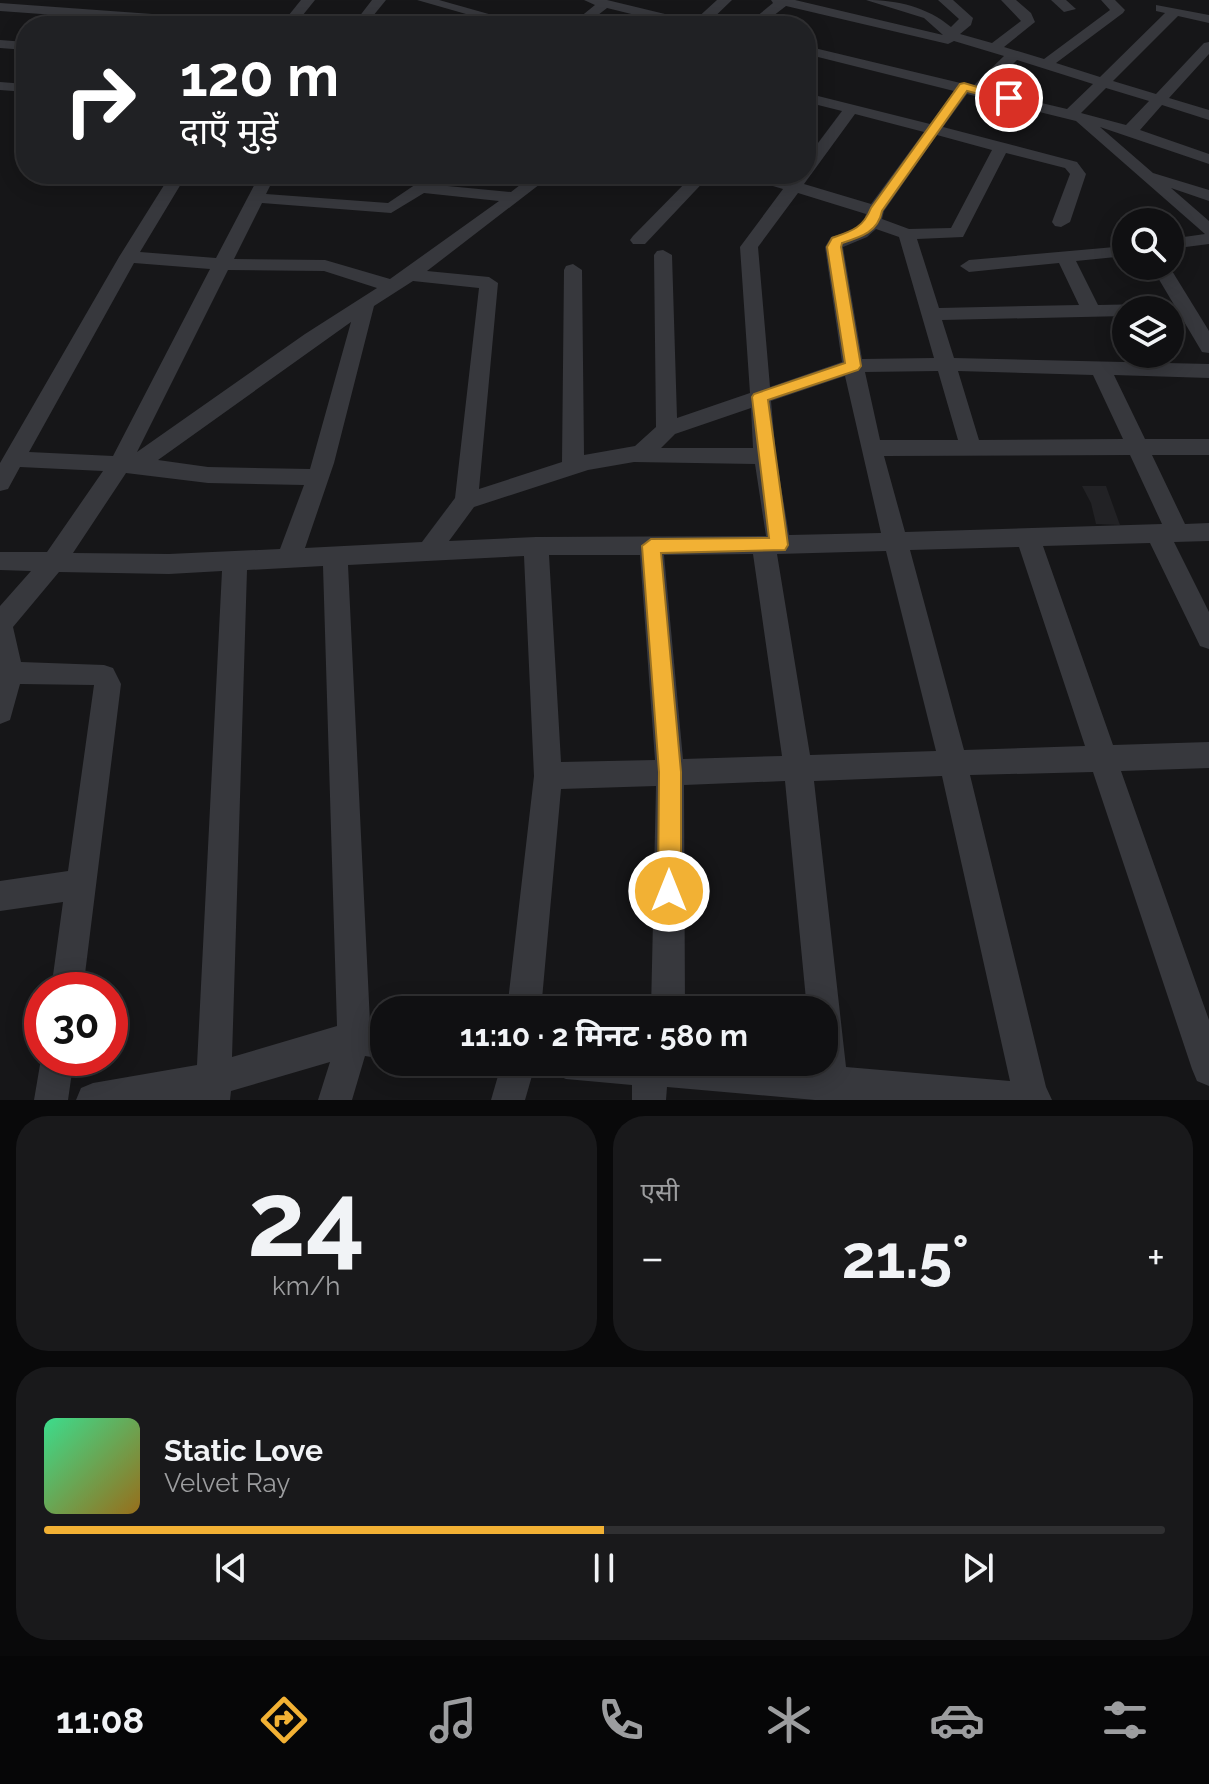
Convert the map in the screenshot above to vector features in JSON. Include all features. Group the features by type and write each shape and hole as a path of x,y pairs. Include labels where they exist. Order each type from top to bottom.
{"street":[{"path":"125,16 143,0"},
{"path":"295,16 308,0"},
{"path":"367,16 379,0"},
{"path":"424,0 486,16"},
{"path":"708,16 725,0"},
{"path":"925,0 929,15"},
{"path":"764,16 782,1 948,40 966,22 966,18 945,0"},
{"path":"993,49 1028,22 1026,16 1008,0"},
{"path":"1045,65 1118,10 1108,0"},
{"path":"867,22 879,1 929,15 951,34 993,49 1209,115"},
{"path":"597,2 655,16"},
{"path":"1158,3 1175,11 1209,19"},
{"path":"0,7 77,16"},
{"path":"1075,115 1175,11"},
{"path":"1129,132 1209,46"},
{"path":"816,53 1075,115 1209,159"},
{"path":"669,1076 832,1092 1019,1099 953,762 871,448 853,366 834,247 837,241 861,233 937,129 971,89 1014,55"},
{"path":"816,99 1002,146 1077,169 1078,174 1061,222"},
{"path":"816,157 852,108"},
{"path":"1075,115 1209,230"},
{"path":"814,184 907,234 949,235 961,230 1002,146"},
{"path":"1143,172 1209,196"},
{"path":"0,483 173,184"},
{"path":"0,712 10,673 0,625 128,465 221,264 263,184"},
{"path":"257,198 391,208 427,184"},
{"path":"128,465 312,338 401,281 532,184"},
{"path":"639,240 693,184"},
{"path":"796,184 749,247 771,546 822,996"},
{"path":"421,188 514,197"},
{"path":"907,234 971,448"},
{"path":"1184,242 1209,239"},
{"path":"969,266 1112,252"},
{"path":"663,255 667,429"},
{"path":"128,257 221,264 325,266 401,281 489,283 466,500 429,551"},
{"path":"1065,257 1090,309"},
{"path":"573,270 573,466"},
{"path":"289,558 317,477 365,304"},
{"path":"930,314 1112,309"},
{"path":"1184,316 1209,347"},
{"path":"642,453 667,429 853,366 947,364 1102,371 1209,371"},
{"path":"1102,371 1139,448 1168,534 1209,638"},
{"path":"871,448 1209,447"},
{"path":"466,500 486,497 573,466 642,453 657,456 765,456"},
{"path":"14,459 128,465 208,475 317,477"},
{"path":"0,561 235,562 536,546 771,546 1209,532"},
{"path":"1028,538 1209,1069"},
{"path":"525,996 548,776 536,546"},
{"path":"651,546 670,772 668,996"},
{"path":"335,555 369,1040 335,1100"},
{"path":"214,1090 235,562"},
{"path":"10,673 95,674 104,676 108,684 70,972"},
{"path":"548,776 1209,755"},
{"path":"0,896 83,884"},
{"path":"93,1100 214,1090 369,1040"},
{"path":"51,1100 54,1076"},
{"path":"508,1100 515,1076"}],"shaded area":[{"path":"1082,486 1106,486 1120,525 1096,524 1091,503"}],"route":[{"path":"669,891 670,772 651,546 779,545 765,456 760,397 853,366 834,247 837,241 861,233 873,222 875,211 937,129 964,87 1009,98"}]}
